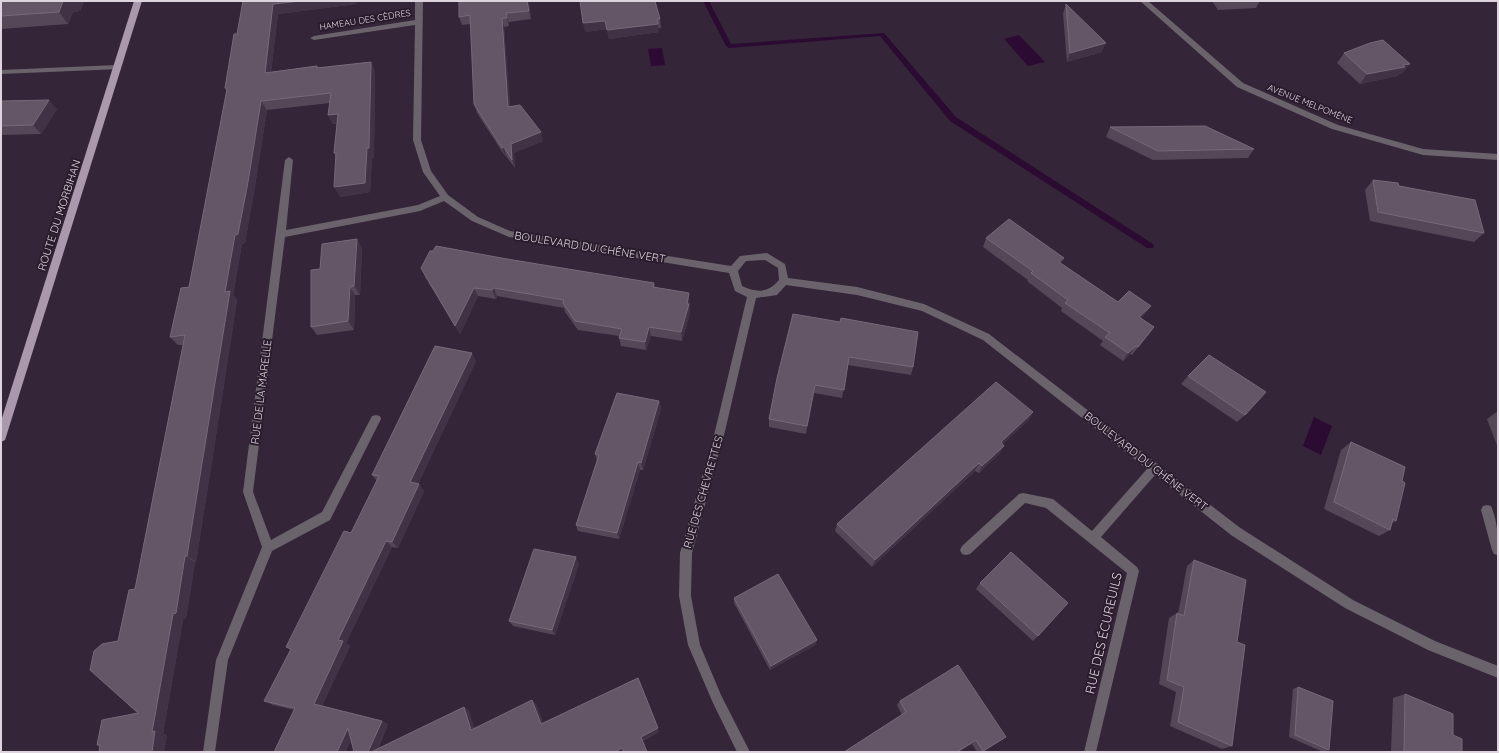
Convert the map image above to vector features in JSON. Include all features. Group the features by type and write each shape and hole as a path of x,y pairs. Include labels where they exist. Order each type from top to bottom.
{"main road":[{"name":"ROUTE DU MORBIHAN","path":"1,437 138,1"}],"street":[{"name":"BOULEVARD DU CHÊNE VERT","path":"419,1 417,140 426,172 445,197 475,219 509,234 733,270"},
{"name":"AVENUE MELPOMÈNE","path":"1144,1 1240,85 1335,127 1423,152 1498,157"},
{"name":"HAMEAU DES CÈDRES","path":"314,38 419,22"},
{"path":"1,72 118,67"},
{"name":"RUE DE LA MARELLE","path":"268,547 248,492 289,160"},
{"path":"281,234 420,208 445,197"},
{"path":"767,256 782,266 784,281 774,292 752,295 738,288 733,270 743,258 767,256"},
{"name":"BOULEVARD DU CHÊNE VERT","path":"784,281 857,291 924,308 986,337 1236,531 1350,604 1432,646 1498,672"},
{"name":"RUE DES CHEVRETTES","path":"744,752 717,699 694,645 685,596 686,553 720,431 752,295"},
{"path":"209,752 222,660 268,547 326,516 376,419"},
{"path":"1093,538 1154,468"},
{"name":"RUE DES ÉCUREUILS","path":"966,550 1023,498 1049,504 1133,571 1090,752"},
{"path":"1487,510 1498,550"}],"shaded area":[{"path":"1019,35 1045,62 1028,66 1004,39"},
{"path":"662,48 665,65 651,66 648,49"},
{"path":"1314,417 1332,426 1321,455 1303,446"}],"building":[{"path":"1,1 63,1 59,12 1,16"},
{"path":"243,1 301,1 273,4 265,73 317,66 317,68 371,62 369,148 367,148 365,183 334,187 336,153 334,153 338,114 328,115 331,93 261,101 248,182 238,234 235,235 225,292 230,291 187,556 185,556 176,613 173,614 152,732 155,731 152,752 99,752 100,745 97,745 102,720 138,713 90,670 94,651 102,644 118,641 129,590 135,589 185,335 170,337 181,288 189,287 227,89 225,88 234,34 237,34"},
{"path":"459,1 527,1 529,11 506,13 507,18 502,18 508,107 520,105 541,132 511,144 512,160 504,147 502,148 474,104 470,15 459,17"},
{"path":"580,1 655,1 660,19 657,19 658,24 607,30 605,21 583,23"},
{"path":"1066,4 1106,43 1070,53"},
{"path":"1383,40 1410,64 1403,65 1405,67 1367,74 1344,53 1370,43"},
{"path":"49,100 33,125 1,126 1,101"},
{"path":"1205,126 1254,149 1158,151 1110,127"},
{"path":"1373,180 1398,183 1399,186 1475,200 1484,233 1378,212"},
{"path":"1009,219 1064,258 1059,262 1118,302 1129,291 1151,306 1139,317 1154,327 1138,347 1136,346 1128,353 1105,337 1110,333 1065,303 1068,300 1031,273 1033,271 986,238"},
{"path":"357,239 354,286 350,287 348,321 311,327 311,270 320,269 322,244"},
{"path":"436,246 654,283 653,287 689,293 687,304 689,304 681,332 649,327 645,342 619,338 622,329 575,321 563,303 564,300 494,288 492,290 474,288 455,326 421,268 430,251 433,251"},
{"path":"793,314 840,322 841,318 918,332 913,367 849,357 844,390 815,385 807,426 769,419 777,378"},
{"path":"435,346 472,353 410,482 419,484 392,542 386,541 338,640 343,641 314,704 382,721 368,752 354,752 348,728 337,752 274,752 295,708 264,701 291,649 286,647 344,531 351,533 379,476 372,475"},
{"path":"1209,355 1266,392 1245,415 1188,376"},
{"path":"996,382 1033,412 1001,442 1004,446 982,466 979,463 875,560 837,524"},
{"path":"617,393 659,401 641,463 638,462 617,533 576,525 599,455 595,454"},
{"path":"1351,442 1405,467 1402,481 1405,483 1396,521 1393,519 1390,530 1334,502"},
{"path":"534,549 576,557 552,630 509,621"},
{"path":"1011,552 1068,603 1038,636 980,583"},
{"path":"1194,560 1246,580 1237,642 1245,645 1232,746 1178,722 1184,687 1167,680 1177,613 1184,616"},
{"path":"778,574 817,640 771,666 734,598"},
{"path":"958,665 1006,737 983,751 976,740 957,752 844,752 906,712 900,701"},
{"path":"638,678 658,728 641,737 647,752 624,752 622,748 614,752 371,752 464,707 471,730 532,700 541,724"},
{"path":"1298,687 1333,701 1329,750 1295,735"},
{"path":"1405,694 1453,714 1453,735 1462,739 1462,752 1404,752"}],"waterway":[{"path":"706,1 729,46 882,34 953,119 1150,246"}]}
